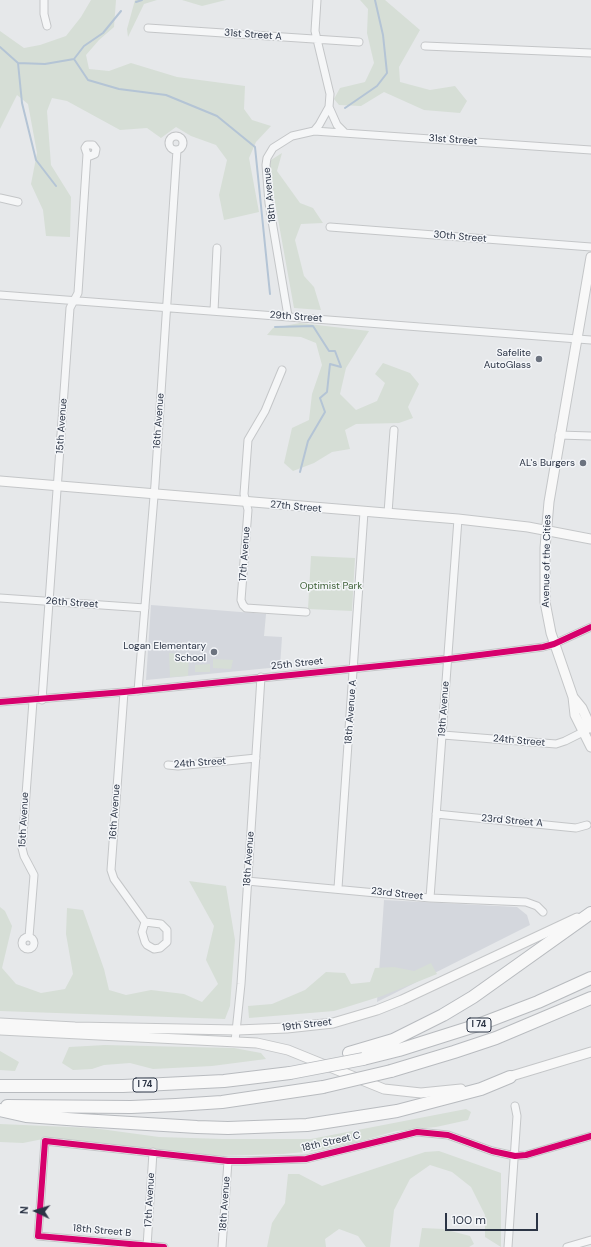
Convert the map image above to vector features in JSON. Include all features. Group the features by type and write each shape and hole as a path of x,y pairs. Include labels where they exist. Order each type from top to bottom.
{"highway":[{"path":"290,1073 393,1040 443,1016 473,997 591,912"},
{"name":"I 74","path":"0,1086 123,1086 224,1081 290,1073 363,1059 399,1050 478,1025 538,1002 591,978"},
{"name":"I 74","path":"0,1106 131,1107 176,1105 222,1102 323,1087 391,1071 454,1052 496,1038 591,998"},
{"path":"0,1110 26,1116 197,1127 228,1128 299,1125 397,1111 481,1090 510,1077"}],"main road":[{"name":"Avenue of the Cities","path":"591,257 559,435 545,530 545,602 554,644 573,697 582,708 591,747"},
{"name":"27th Street","path":"0,482 246,503 388,513 545,530 591,538"},
{"name":"19th Street","path":"0,1022 75,1027 237,1030 287,1028 322,1024 377,1010 422,991 591,912"},
{"name":"19th Street","path":"0,1030 235,1041 279,1047 374,1086 408,1092 453,1091 510,1077 591,1052"}],"street":[{"path":"44,0 44,14 47,26"},
{"path":"314,130 319,126 329,107 330,94 316,39 317,0"},
{"name":"31st Street A","path":"148,28 359,42"},
{"path":"426,46 591,53"},
{"path":"329,107 337,125 344,132"},
{"name":"31st Street","path":"314,130 591,150"},
{"name":"18th Avenue","path":"288,316 269,202 266,165 270,152 283,141 314,130"},
{"name":"16th Avenue","path":"138,691 177,150"},
{"name":"15th Avenue","path":"42,700 70,308 78,293 86,154"},
{"path":"0,198 18,202"},
{"name":"30th Street","path":"330,227 591,247"},
{"path":"214,311 217,248"},
{"name":"29th Street","path":"0,295 591,340"},
{"name":"17th Avenue","path":"282,370 265,411 248,440 244,494 248,510 241,600 242,605 246,608 306,612"},
{"path":"388,513 394,430"},
{"path":"559,435 591,436"},
{"name":"18th Avenue A","path":"338,888 364,512"},
{"name":"19th Avenue","path":"430,898 458,520"},
{"name":"26th Street","path":"0,598 145,608"},
{"name":"25th Street","path":"0,702 32,701 138,691 354,667 448,659 554,644 591,627"},
{"name":"18th Avenue","path":"235,1041 241,984 261,677"},
{"name":"16th Avenue","path":"124,692 112,870 114,879 146,922"},
{"name":"15th Avenue","path":"28,936 34,875 24,856 22,848 32,701"},
{"name":"24th Street","path":"443,735 556,744 565,742 588,729"},
{"name":"24th Street","path":"168,765 178,766 256,758"},
{"name":"23rd Street A","path":"436,814 576,828 587,825"},
{"name":"23rd Street","path":"247,881 338,888 430,898 526,902 537,906 544,912"},
{"path":"508,1247 517,1116 515,1106"},
{"name":"18th Street C","path":"38,1236 45,1141 228,1161 306,1159 391,1137 425,1132 458,1138 492,1151 515,1156 526,1155 591,1136"},
{"name":"17th Avenue","path":"148,1246 153,1152"},
{"name":"18th Avenue","path":"222,1247 228,1161"},
{"name":"18th Street B","path":"38,1236 164,1247"},
{"path":"71,1239 71,1247"},
{"path":"567,1247 591,1240"}],"shaded area":[{"name":"Logan Elementary School","path":"151,605 266,614 264,636 282,637 280,667 146,680"},
{"path":"384,900 517,907 527,915 530,925 377,1002"}],"green space":[{"path":"91,0 116,0 114,27 99,40 86,55 89,69 109,71 131,63 177,77 245,86 244,109 252,120 271,126 256,142 249,158 259,212 224,220 219,195 227,160 216,145 191,136 176,127 161,138 147,128 120,130 67,101 52,98 47,111 51,165 71,197 70,237 46,236 43,210 31,184 37,153 28,104 17,95 0,129 0,31 24,48 40,45 66,36 81,17"},
{"path":"135,0 157,0 144,4 128,37 127,29"},
{"path":"182,0 226,0 202,6"},
{"path":"360,0 385,0 420,30 399,67 400,82 430,90 455,86 467,101 460,113 424,110 384,92 361,106 339,105 334,99 340,88 365,82 374,63 367,33 368,9"},
{"path":"282,153 277,171 300,203 313,208 323,223 301,224 295,240 304,276 314,287 321,310 294,308 269,169 271,160"},
{"path":"300,323 369,331 346,368 340,394 356,410 377,401 385,383 375,374 383,363 410,373 419,384 408,407 413,418 399,423 356,424 345,430 350,449 332,452 314,463 293,471 284,463 292,428 309,420 312,394 322,365 316,343 301,337 267,335 273,328"},
{"name":"Optimist Park","path":"311,556 355,558 352,611 308,609"},
{"path":"169,653 189,655 188,676 170,677"},
{"path":"213,659 233,660 231,669 213,668"},
{"path":"210,664 210,672 195,672 195,665"},
{"path":"189,881 226,886 235,940 230,1006 225,1019 0,1011 0,907 5,911 12,926 2,968 16,984 41,993 65,989 73,974 66,934 67,908 83,910 104,969 109,990 126,995 151,990 184,994 202,1002 218,984 206,960 214,926"},
{"path":"431,963 437,974 382,996 334,1011 249,1018 248,1006 272,1004 305,990 326,972 345,973 351,984 370,982 375,968 394,967 414,971"},
{"path":"105,1045 234,1048 261,1053 266,1059 212,1066 153,1069 130,1063 104,1065 92,1069 73,1070 62,1063 69,1047"},
{"path":"0,1051 19,1062 15,1071 0,1070"},
{"path":"466,1109 471,1112 468,1120 436,1127 396,1131 354,1143 315,1151 283,1154 219,1156 43,1139 23,1143 0,1142 0,1124 93,1128 159,1137 311,1139"},
{"path":"439,1151 501,1173 501,1247 485,1237 485,1215 471,1187 452,1172 430,1165 410,1179 394,1210 390,1247 366,1247 358,1236 339,1229 325,1239 326,1247 267,1247 272,1223 285,1203 288,1174 299,1174 322,1186 425,1152"},
{"path":"422,1228 443,1229 470,1236 474,1244 469,1247 419,1247"}],"waterway":[{"path":"136,2 142,0"},
{"path":"345,108 377,86 387,73 383,35 375,0"},
{"path":"74,59 84,46 103,33 121,11"},
{"path":"0,47 18,63 45,64 74,59 88,80 119,89 166,95 217,116 255,147 270,294"},
{"path":"18,63 22,103 36,160 56,186"},
{"path":"275,327 313,326 329,351 335,351 341,367 330,364 327,392 320,398 325,412 308,441 300,472"}],"cycle path":[{"path":"0,702 124,692 448,659 543,647 554,644 591,627"},
{"path":"164,1247 38,1236 45,1141 228,1161 245,1161 306,1159 417,1132 448,1135 492,1151 515,1156 526,1155 591,1136"}],"place":[{"name":"Safelite AutoGlass","path":"539,359"},
{"name":"AL's Burgers","path":"583,463"},
{"name":"Logan Elementary School","path":"214,652"}]}
